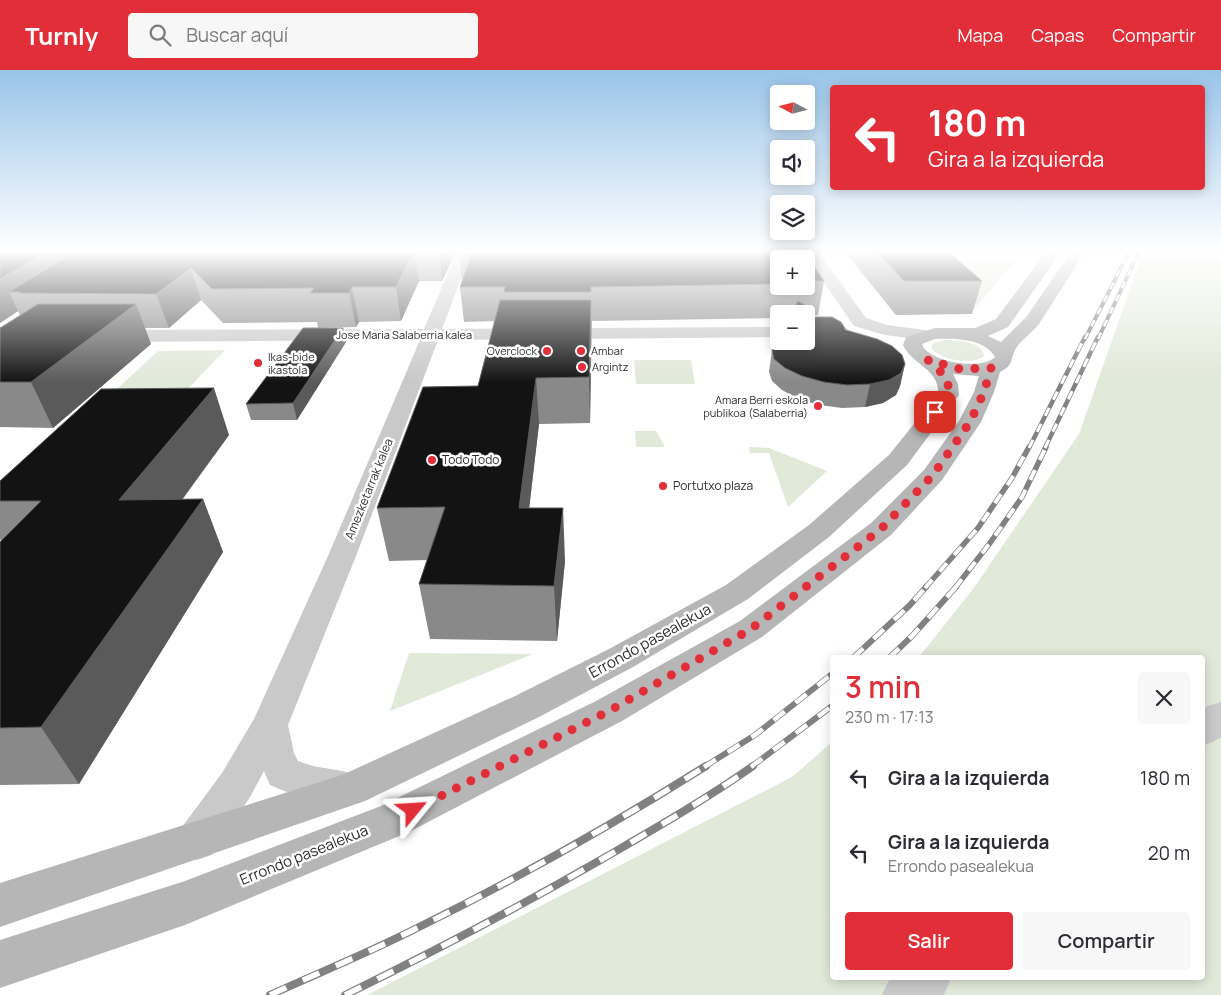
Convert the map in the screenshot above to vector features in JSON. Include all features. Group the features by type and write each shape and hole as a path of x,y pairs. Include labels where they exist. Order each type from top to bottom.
{"main road":[{"path":"965,335 992,344 1001,350 998,362 960,369 925,350 938,333 965,335 979,333 1002,323 1022,295"},
{"name":"Errondo pasealekua","path":"0,964 185,903 395,819 609,711 751,629 881,529 933,475 970,422 1009,343 1027,328 1049,295"},
{"name":"Errondo pasealekua","path":"0,904 351,789 518,711 621,658 737,592 819,531 898,460 948,395 949,383 925,350"}],"street":[{"name":"Amezketarrak kalea","path":"197,841 236,785 270,725 342,556 447,295"},
{"path":"833,295 851,329 876,339 925,350"},
{"name":"Jose Maria Salaberria kalea","path":"98,336 770,332"},
{"path":"1205,729 1221,716"},
{"path":"270,725 275,753 284,773 313,785 351,789"},
{"path":"908,995 925,980"}],"green space":[{"path":"966,295 986,295 977,306"},
{"path":"1128,295 1221,295 1221,995 367,995 792,777 830,744 830,980 1205,980 1205,655 921,655 973,589 1079,434"},
{"path":"945,340 974,344 979,347 984,356 972,361 957,360 943,356 932,349 934,343"},
{"path":"225,350 155,423 80,423 158,351"},
{"path":"634,360 691,360 695,384 636,384"},
{"path":"635,431 656,431 665,447 636,447"},
{"path":"749,447 769,448 827,471 788,507 769,453 750,453"},
{"path":"409,653 533,654 390,711"}],"building":[{"path":"500,300 591,300 589,377 536,378 519,508 563,508 554,586 419,584 445,507 377,508 423,387 478,386"},
{"path":"798,301 805,305 796,305"},
{"path":"38,304 136,304 31,382 0,382 0,328"},
{"path":"815,317 832,317 841,322 846,330 877,339 892,346 902,355 905,364 901,373 889,380 870,384 847,385 824,382 802,376 785,368 774,359 772,350 815,350"},
{"path":"303,328 343,328 293,403 246,404"},
{"path":"214,388 119,500 203,499 41,727 0,728 0,542 41,501 0,501 0,481 101,389"}],"railway":[{"path":"1085,339 1107,295"},
{"path":"1098,339 1119,295"},
{"path":"1029,448 1085,337"},
{"path":"1045,448 1098,337"},
{"path":"925,588 978,528 1012,478 1029,447"},
{"path":"955,588 990,543 1022,497 1046,447"},
{"path":"856,655 910,605 926,587"},
{"path":"892,655 956,587"},
{"path":"704,767 755,735 830,676"},
{"path":"751,767 830,708"},
{"path":"270,995 379,946 489,891 599,831 706,766"},
{"path":"345,995 476,929 572,876 679,814 753,766"}],"place":[{"name":"Overclock","path":"547,351"},
{"name":"Ambar","path":"581,351"},
{"name":"Ikas-bide ikastola","path":"258,363"},
{"name":"Argintz","path":"582,367"},
{"name":"Amara Berri eskola publikoa (Salaberria)","path":"818,406"},
{"name":"Todo Todo","path":"432,460"},
{"name":"Portutxo plaza","path":"663,486"}],"route":[{"path":"413,810 609,711 751,629 881,529 933,475 970,422 984,392 991,368 977,370 960,369 943,366 928,360 943,373 949,383 948,395 935,412"}]}
